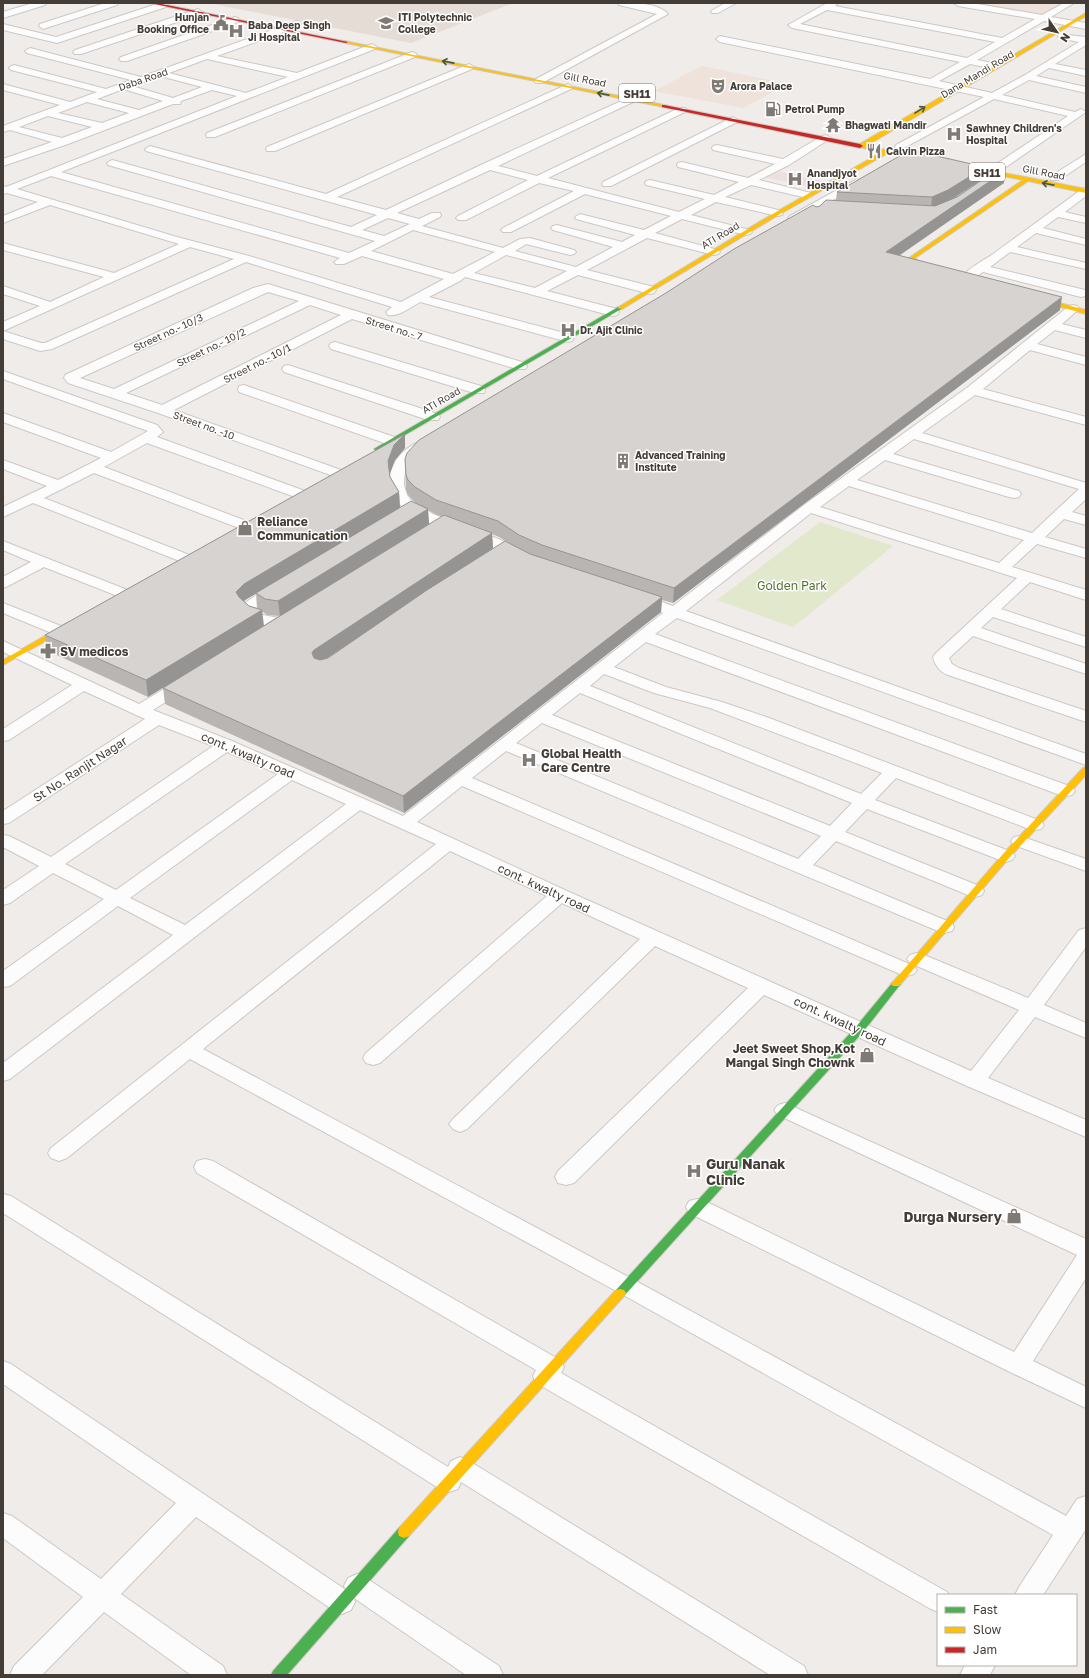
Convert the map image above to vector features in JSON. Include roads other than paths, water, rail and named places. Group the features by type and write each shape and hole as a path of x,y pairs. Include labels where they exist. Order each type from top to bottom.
{"street":[{"path":"3,15 42,3"},
{"path":"43,26 114,3"},
{"name":"Gill Road","path":"151,3 826,138 886,148 901,146 999,171 1026,180 1086,191"},
{"name":"Gill Road","path":"189,3 871,140 886,148"},
{"path":"539,81 664,14 656,10 622,3"},
{"path":"715,10 732,3"},
{"path":"958,3 1084,24"},
{"path":"930,82 1070,3"},
{"path":"995,66 792,25 830,5 1004,41"},
{"path":"56,40 164,6"},
{"path":"78,52 198,12"},
{"path":"863,145 995,66 1086,14"},
{"path":"124,59 235,20"},
{"name":"Daba Road","path":"7,128 140,79 297,24"},
{"name":"Dana Mandi Road","path":"922,121 978,85 1084,24"},
{"path":"3,27 67,42"},
{"path":"1062,36 1086,41"},
{"path":"720,39 930,82 1075,115"},
{"path":"770,233 901,146 1028,77 1086,41"},
{"path":"4,190 372,47"},
{"path":"30,51 140,79"},
{"path":"211,135 412,55"},
{"path":"206,56 297,76"},
{"path":"1061,56 1073,59"},
{"path":"9,59 18,65 55,78 107,92"},
{"path":"1046,66 1086,73"},
{"path":"271,149 469,67"},
{"path":"159,73 247,96"},
{"path":"1028,77 1086,90"},
{"path":"19,91 55,78"},
{"path":"978,85 1048,99"},
{"path":"122,86 209,110"},
{"path":"3,87 70,105"},
{"path":"3,163 64,142 211,87"},
{"path":"328,197 568,87"},
{"path":"87,99 139,113"},
{"path":"352,231 487,166 630,100"},
{"path":"987,183 999,171 1084,107"},
{"path":"462,218 538,179 682,110"},
{"path":"48,113 104,127"},
{"path":"3,116 22,122"},
{"path":"607,184 733,120"},
{"path":"7,128 64,142"},
{"path":"535,293 679,216 785,163 826,138"},
{"path":"717,148 785,163"},
{"name":"ATI Road","path":"367,455 613,312 886,148"},
{"path":"150,149 387,214 417,225 505,252 579,270 650,290"},
{"path":"10,150 26,154"},
{"path":"1055,178 1086,157"},
{"path":"112,163 385,240"},
{"path":"682,165 807,195"},
{"path":"487,166 746,232"},
{"name":"Gill Road","path":"999,171 1055,178 1086,184"},
{"path":"11,173 34,179"},
{"path":"51,173 356,254 460,276 613,312"},
{"path":"982,282 919,265 912,258 1026,180"},
{"path":"232,197 269,181"},
{"path":"650,183 778,213"},
{"path":"4,190 49,201 245,258 403,307"},
{"path":"507,230 583,191"},
{"path":"960,276 980,268 1086,191"},
{"path":"4,218 49,201"},
{"path":"794,218 810,220 821,208 829,209"},
{"path":"1055,213 1086,220"},
{"path":"336,264 436,215"},
{"path":"580,217 714,252"},
{"path":"557,228 624,246"},
{"path":"1033,229 1086,242"},
{"path":"374,322 526,240 570,252"},
{"path":"3,327 190,243"},
{"path":"3,246 115,277"},
{"path":"1008,248 1086,266"},
{"path":"3,335 40,347 48,346 245,258"},
{"path":"980,268 1081,293"},
{"name":"Street no.- 7","path":"268,288 351,315 521,366"},
{"name":"Street no.- 10/3","path":"71,379 71,377 257,291 268,288"},
{"path":"3,290 51,306"},
{"path":"1020,294 1080,311"},
{"path":"420,298 568,338"},
{"name":"Street no.- 10/2","path":"114,394 308,301"},
{"path":"405,823 504,744 809,508 973,390 1053,326 1080,311"},
{"name":"Street no.- 10/1","path":"163,410 351,315"},
{"path":"1053,326 1086,334"},
{"path":"334,346 479,390"},
{"path":"1028,346 1086,361"},
{"path":"288,369 433,417"},
{"path":"3,375 155,429 156,432 92,468 4,511"},
{"name":"Street no. -10","path":"71,379 339,472"},
{"path":"244,389 392,441"},
{"path":"973,390 1086,421"},
{"path":"3,417 112,457"},
{"path":"912,434 1086,487"},
{"path":"441,435 406,456 399,465 397,484 400,497 412,508 444,523 492,541 499,552 515,556 529,562"},
{"path":"147,438 303,492"},
{"path":"883,455 1014,494"},
{"path":"3,464 58,485"},
{"path":"92,468 248,523"},
{"path":"324,480 339,472"},
{"path":"847,481 1086,554"},
{"path":"1001,569 1086,491"},
{"path":"286,502 303,492"},
{"path":"32,498 190,557"},
{"path":"399,516 412,508"},
{"path":"809,508 1086,595"},
{"path":"1062,513 1086,521"},
{"path":"231,533 248,523"},
{"path":"430,532 444,523"},
{"path":"3,545 123,595"},
{"path":"173,566 190,557"},
{"path":"3,583 43,561"},
{"path":"1027,577 941,657 941,662 945,668 1086,717"},
{"path":"283,623 260,619 248,611 248,608 251,604 289,580"},
{"path":"624,594 1086,760"},
{"path":"3,608 60,631"},
{"path":"992,611 1086,642"},
{"path":"262,636 296,615"},
{"path":"3,663 79,620"},
{"path":"971,630 1086,669"},
{"path":"645,636 1066,791"},
{"name":"cont. kwalty road","path":"3,646 158,718 226,745 405,823 858,1030 1086,1128"},
{"path":"603,668 660,690 716,705 764,722 1035,825"},
{"path":"140,710 194,677"},
{"path":"3,736 84,684"},
{"path":"579,687 862,802 1006,856"},
{"path":"540,716 975,891"},
{"name":"St No. Ranjit Nagar","path":"3,819 158,718"},
{"path":"504,744 945,927"},
{"path":"3,899 226,745"},
{"path":"801,867 893,770"},
{"path":"3,981 290,773"},
{"path":"278,1675 455,1474 858,1030 912,964 1006,856 1066,791 1084,777"},
{"path":"460,779 912,964 1031,1008 1086,1031"},
{"path":"3,1074 358,803"},
{"path":"3,840 186,933"},
{"path":"1020,841 1086,865"},
{"path":"59,1153 448,843"},
{"path":"373,1058 560,895"},
{"path":"974,1081 1086,934"},
{"path":"460,1124 653,937"},
{"path":"566,1177 762,985"},
{"path":"189,1050 626,1286 1070,1530"},
{"path":"785,1110 1086,1249"},
{"path":"206,1167 549,1372 937,1599"},
{"path":"3,1202 455,1474 794,1675"},
{"path":"697,1207 1018,1366 1086,1398"},
{"path":"1018,1366 1086,1259"},
{"path":"3,1371 194,1502 489,1675"},
{"path":"24,1675 194,1502"},
{"path":"1029,1594 1086,1507"},
{"path":"3,1524 213,1675"},
{"path":"974,1675 980,1666"}],"place":[{"name":"Hunjan Booking Office","path":"221,23"},
{"name":"ITI Polytechnic College","path":"386,23"},
{"name":"Baba Deep Singh Ji Hospital","path":"236,31"},
{"name":"Arora Palace","path":"718,86"},
{"name":"Petrol Pump","path":"773,109"},
{"name":"Bhagwati Mandir","path":"833,125"},
{"name":"Sawhney Children's Hospital","path":"954,134"},
{"name":"Calvin Pizza","path":"874,151"},
{"name":"Anandjyot Hospital","path":"795,179"},
{"name":"Dr. Ajit Clinic","path":"568,330"},
{"name":"Advanced Training Institute","path":"623,461"},
{"name":"Reliance Communication","path":"245,528"},
{"name":"SV medicos","path":"48,651"},
{"name":"Global Health Care Centre","path":"529,760"},
{"name":"Jeet Sweet Shop,Kot Mangal Singh Chownk","path":"867,1055"},
{"name":"Guru Nanak Clinic","path":"694,1171"},
{"name":"Durga Nursery","path":"1014,1216"}],"park label":[{"name":"Golden Park","path":"792,585"}]}
